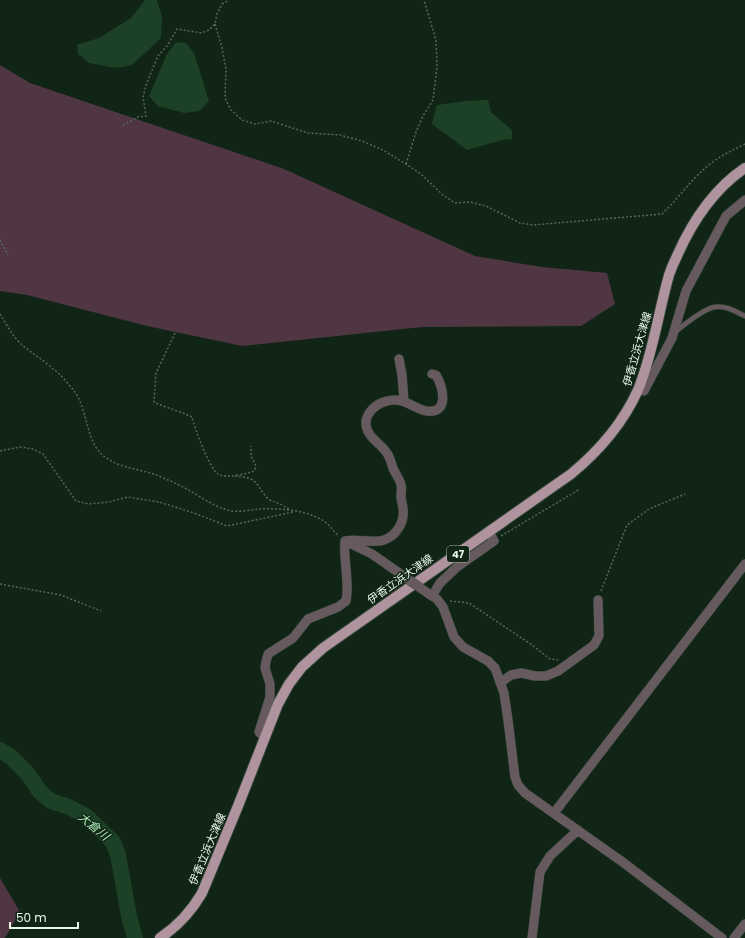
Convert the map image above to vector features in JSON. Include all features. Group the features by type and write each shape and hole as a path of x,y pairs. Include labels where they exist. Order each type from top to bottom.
{"main road":[{"name":"伊香立浜大津線","path":"161,937 180,923 194,906 202,893 278,704 289,684 302,667 323,648 491,536 588,460 611,435 627,412 639,389 650,355 669,273 686,236 701,212 722,188 745,168"}],"street":[{"path":"639,389 644,390 674,333 686,291 726,216 745,200"},
{"path":"399,360 404,401"},
{"path":"345,541 353,539 378,541 385,540 400,527 404,510 401,498 401,484 387,452 375,442 368,433 365,424 367,415 374,407 382,402 404,401 415,408 428,411 436,410 441,406 444,397 441,383 436,375 432,374"},
{"path":"432,596 440,583 491,536"},
{"path":"345,541 372,554 432,596 443,607 454,637 463,647 488,661 495,668 504,693 515,777 518,785 525,793 624,863 722,938"},
{"path":"265,738 260,732 270,697 270,684 265,668 268,654 293,638 308,620 338,607 346,601 348,593 344,553 345,541"},
{"path":"554,813 745,564"},
{"path":"500,683 511,675 521,673 535,676 546,676 558,671 594,644 599,636 598,600"},
{"path":"532,938 540,872 550,856 578,830"},
{"path":"734,938 745,924"}],"lane":[{"path":"674,333 698,315 715,307 728,308 745,316"}],"path":[{"path":"229,0 222,4 217,14 215,24 226,69 225,98 231,110 242,120 255,124 271,121 308,133 340,135 362,141 383,150 406,164 421,174 443,194 455,202 480,204 520,223 533,225 662,214 670,207 688,185 710,164 745,144"},
{"path":"406,164 416,132 423,116 433,100 436,73 436,40 424,0"},
{"path":"123,125 146,116 143,98 146,85 158,56 167,46 177,29 202,33 209,30 215,24"},
{"path":"0,240 8,255"},
{"path":"0,314 18,341 34,356 52,367 75,393 84,410 92,440 98,451 105,458 118,464 157,475 229,511 270,508 315,516 325,522 345,541"},
{"path":"175,333 156,373 154,402 167,409 192,417 212,466 218,474 224,477 254,471 256,466 251,456 251,446"},
{"path":"0,451 20,447 33,448 43,454 76,502 89,504 109,502 128,497 159,502 194,513 227,526 295,512"},
{"path":"234,476 251,479 270,500 282,504 291,511"},
{"path":"491,536 580,489"},
{"path":"598,600 627,525 649,509 685,494"},
{"path":"0,584 61,595 101,611"},
{"path":"432,596 469,603 532,645 550,659 558,660"}],"shaded area":[{"path":"145,0 157,0 162,17 161,38 132,65 116,68 89,63 78,54 77,45 99,38 131,18"},
{"path":"176,42 186,43 194,53 209,101 199,111 184,113 158,106 149,96 167,54"},
{"path":"0,65 30,83 284,169 475,256 542,267 607,273 615,304 581,326 422,327 242,346 147,326 27,295 0,291"},
{"path":"488,100 491,112 512,130 512,139 502,140 467,150 432,124 437,105"},
{"path":"0,878 20,912 5,938 0,938"}],"waterway":[{"name":"大倉川","path":"0,750 11,757 28,774 40,792 51,801 69,807 86,816 113,842 118,855 129,916 135,938"}]}
